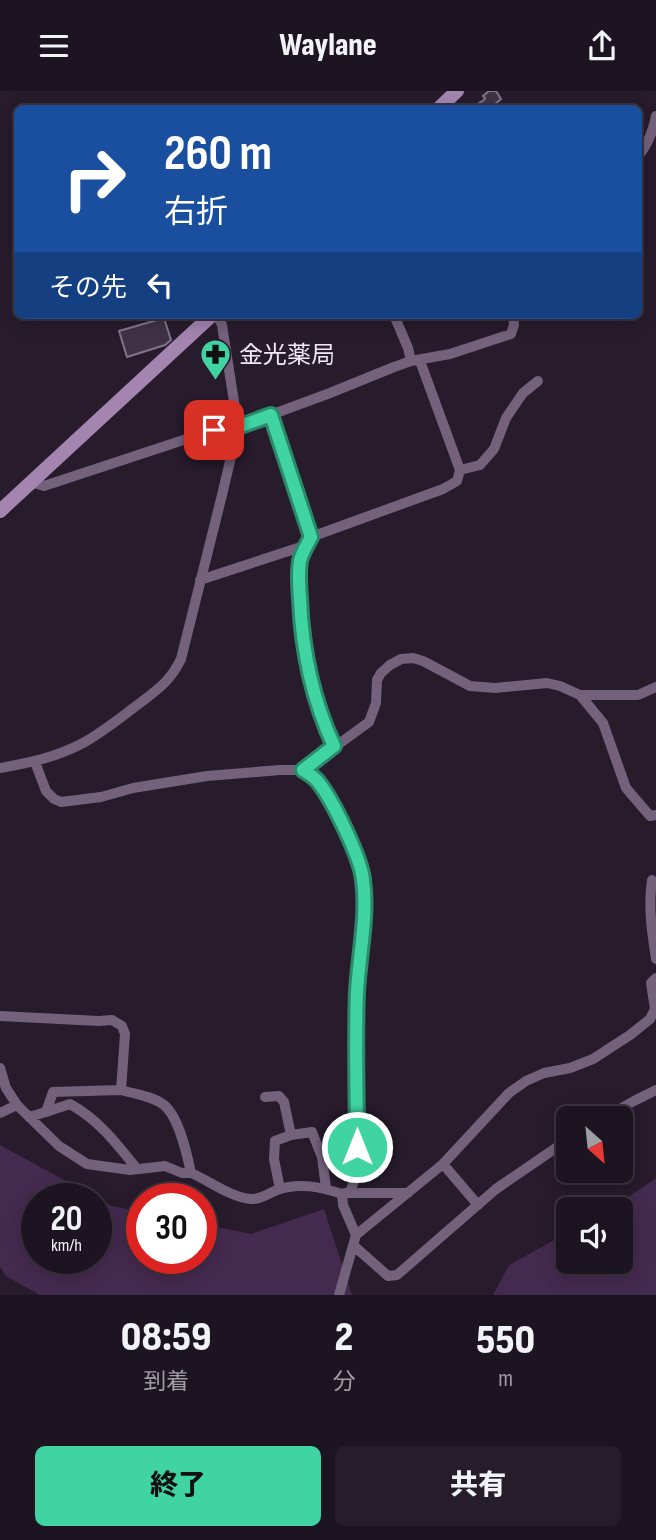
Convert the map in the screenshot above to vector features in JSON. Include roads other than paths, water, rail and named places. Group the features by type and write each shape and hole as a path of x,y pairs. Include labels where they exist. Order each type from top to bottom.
{"main road":[{"path":"442,105 457,91"},
{"path":"0,511 208,319"}],"street":[{"path":"642,151 648,144 656,116"},
{"path":"0,768 35,762 82,744 159,689 174,673 181,659 238,425 220,319"},
{"path":"200,580 309,541 443,489 457,481 460,470 416,361 396,319"},
{"path":"32,482 44,486 271,415 416,361 450,354 511,334 513,319"},
{"path":"460,470 480,465 494,449 506,418 523,393 538,381"},
{"path":"271,415 309,541 300,561 301,618 307,660 320,713 334,746"},
{"path":"303,770 369,722 376,703 377,680 390,664 401,659 423,661 470,686 495,688 547,683 580,695 638,695 656,687"},
{"path":"580,695 603,723 626,787 650,816 656,815"},
{"path":"35,762 46,791 61,802 102,797 133,788 206,776 280,770 303,770 319,782 334,807 361,866 364,880 356,1020 358,1173 346,1193 343,1205 354,1240 388,1276 397,1275 496,1189 556,1148"},
{"path":"652,880 650,895 656,959"},
{"path":"339,1295 354,1240 443,1164 509,1093 544,1073 570,1068 593,1059 650,1019 655,1009 651,983 656,978"},
{"path":"0,1016 112,1020 122,1026 125,1034 121,1090"},
{"path":"0,1067 2,1081 17,1105 58,1146 87,1164 131,1170 164,1166 182,1173 191,1173 237,1196 255,1200 280,1189 302,1186 346,1193 408,1193"},
{"path":"46,1112 53,1092 121,1090 153,1099 166,1106 174,1119 191,1173"},
{"path":"626,1106 656,1090"},
{"path":"265,1097 279,1096 284,1102 291,1135"},
{"path":"29,1117 71,1104 113,1138 137,1170"},
{"path":"0,1114 17,1105"},
{"path":"280,1189 274,1159 275,1141 312,1132 322,1157 326,1188"},
{"path":"443,1164 478,1205"}],"place":[{"name":"金光薬局","path":"216,382"}]}
